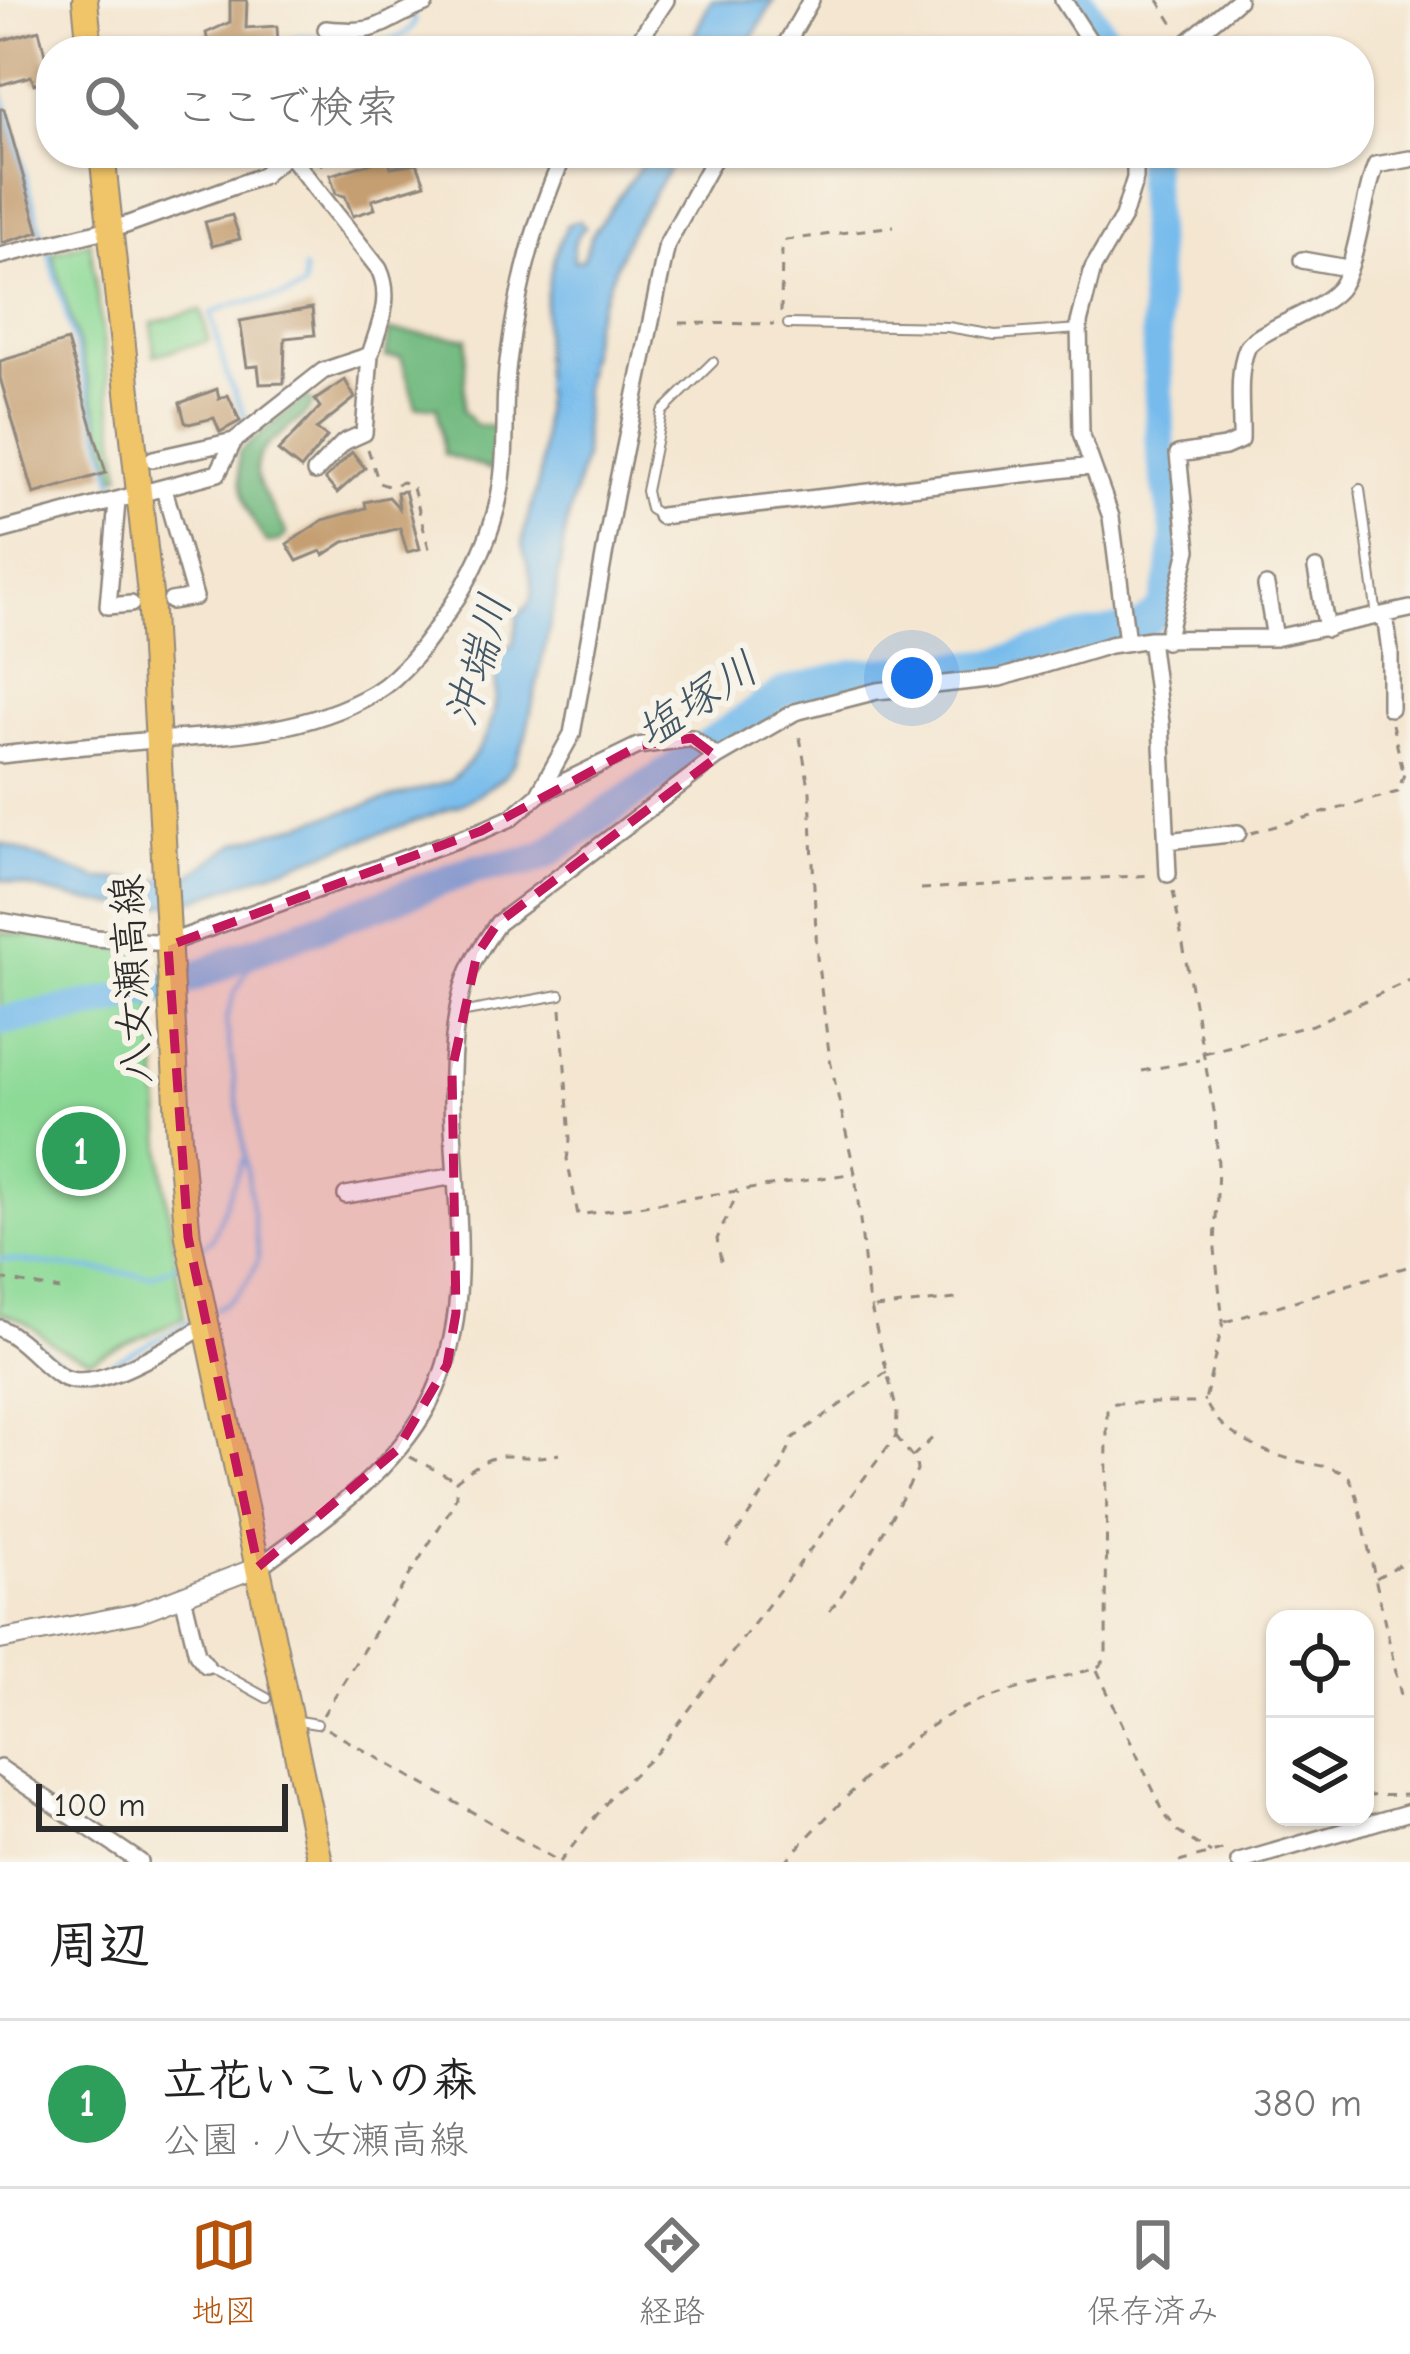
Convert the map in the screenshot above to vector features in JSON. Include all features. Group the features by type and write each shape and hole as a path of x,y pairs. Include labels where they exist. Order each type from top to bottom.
{"main road":[{"path":"85,0 89,36"},
{"name":"八女瀬高線","path":"105,168 141,495 188,1237 320,1862"}],"street":[{"path":"326,29 363,33 383,27 424,0"},
{"path":"642,36 667,0"},
{"path":"791,36 811,0"},
{"path":"1063,0 1086,36"},
{"path":"1195,36 1238,0"},
{"path":"1168,874 1158,640 1188,550 1178,454 1241,440 1249,344 1259,334 1299,320 1341,287 1376,165 1410,160"},
{"path":"0,256 112,230 262,176 271,168"},
{"path":"299,168 386,282 386,304 370,355 364,434 344,442 315,472"},
{"path":"0,755 269,730 334,711 376,692 422,650 466,586 495,520 514,322 539,208 558,168"},
{"path":"538,795 572,734 667,244 708,168"},
{"path":"1127,642 1112,517 1082,433 1080,329 1093,268 1123,217 1136,168"},
{"path":"1302,260 1347,268"},
{"path":"0,531 218,472 234,441 323,371 370,355"},
{"path":"153,459 234,441"},
{"path":"661,516 1093,466"},
{"path":"141,495 194,597 171,601"},
{"path":"131,604 108,607 141,495"},
{"path":"1316,569 1327,629"},
{"path":"1267,586 1275,638"},
{"path":"0,1640 138,1613 257,1567 318,1523 397,1450 428,1408 447,1365 456,1313 452,1070 464,984 477,954 498,923 717,757 795,712 877,691 1000,679 1127,642 1275,638 1410,609"},
{"path":"1385,611 1390,708"},
{"path":"0,921 168,947 482,831 511,818 538,795 638,746 692,738 717,757"},
{"path":"1167,841 1238,833"},
{"path":"346,1195 455,1176"},
{"path":"0,1328 60,1376 76,1382 121,1370 207,1325"},
{"path":"183,1596 197,1654 206,1665"},
{"path":"0,1768 140,1862"},
{"path":"1239,1862 1410,1812"}],"lane":[{"path":"788,324 948,327 995,335 1080,329"},
{"path":"661,516 650,508 646,491 662,412 713,362"},
{"path":"1360,489 1385,611"},
{"path":"458,1013 560,995"},
{"path":"206,1665 267,1698"},
{"path":"290,1720 317,1724"}],"path":[{"path":"1158,0 1175,36"},
{"path":"305,176 317,168"},
{"path":"680,323 788,324 780,309 786,240 894,226"},
{"path":"364,434 379,483 404,482 413,488 431,556"},
{"path":"1238,833 1260,833 1403,788 1408,769 1398,754 1390,708"},
{"path":"456,1481 456,1498 448,1513 317,1724 560,1862 614,1793 657,1752 896,1436 897,1412 872,1309 855,1173 827,1040 817,957 810,792 795,712"},
{"path":"921,889 1168,874 1215,1116 1214,1250 1223,1322 1205,1400 1209,1412 1231,1432 1349,1477 1402,1700"},
{"path":"1142,1071 1312,1025 1410,980"},
{"path":"560,995 570,1140 567,1159 578,1215 855,1173"},
{"path":"721,1262 717,1239 738,1192"},
{"path":"1223,1322 1410,1266"},
{"path":"0,1279 60,1290"},
{"path":"872,1309 956,1299"},
{"path":"727,1547 781,1468 793,1438 888,1371"},
{"path":"785,1862 821,1821 938,1722 1002,1694 1097,1668 1106,1659 1107,1408 1115,1403 1205,1400"},
{"path":"912,1457 938,1435"},
{"path":"830,1611 905,1499 917,1471 896,1436"},
{"path":"397,1450 456,1481"},
{"path":"456,1481 495,1455 534,1460 559,1454"},
{"path":"1376,1578 1410,1558"},
{"path":"1097,1668 1111,1707 1165,1815 1178,1832 1211,1853"},
{"path":"1374,1796 1410,1795"}],"highlighted area":[{"path":"692,738 717,757 498,923 477,954 452,1070 456,1313 447,1365 397,1450 258,1567 188,1237 168,946 481,831 638,746"}],"green space":[{"path":"90,242 121,475 116,476 52,253"},
{"path":"201,310 209,341 154,355 152,323"},
{"path":"389,331 467,338 463,410 475,425 495,427 492,470 444,454 437,407 416,407 401,357 386,357"},
{"path":"306,397 313,402 307,412 259,457 259,483 287,534 267,543 244,500 239,452"},
{"path":"0,932 150,953 164,1181 184,1318 90,1360 61,1349 26,1323 0,1313"}],"water":[{"path":"711,0 774,0 754,36 693,36"},
{"name":"沖端川","path":"640,168 670,168 629,234 593,323 584,387 584,459 566,526 525,739 503,778 463,804 185,903 113,905 0,879 0,843 98,879 151,881 191,875 236,843 450,781 468,763 492,721 497,657 513,645 518,615 533,591 523,540 540,474 545,316 555,254 567,225 579,220 585,227 575,243 574,261 583,260 591,236"}],"building":[{"path":"230,0 247,0 246,28 277,26 278,36 207,36 230,22"},
{"path":"39,30 36,83 31,76 0,85 0,41"},
{"path":"0,109 4,109 39,232 2,243"},
{"path":"354,168 419,168 425,184 372,200 375,209 353,216 345,196 336,194 330,175"},
{"path":"232,215 240,239 212,246 205,222"},
{"path":"312,308 315,335 285,338 284,383 260,384 258,366 247,367 240,321"},
{"path":"67,341 106,473 34,494 0,378 0,361"},
{"path":"345,380 355,398 316,429 327,437 301,469 278,451 320,407 315,400"},
{"path":"217,389 219,399 228,395 240,421 220,432 214,418 185,422 180,403"},
{"path":"352,452 365,468 337,493 325,479"},
{"path":"405,491 420,549 407,552 400,528 344,542 324,555 321,551 297,561 287,544 323,520 366,508 365,502 389,497 399,508 397,492"}],"waterway":[{"name":"塩塚川","path":"1080,0 1104,36"},
{"path":"400,36 415,23 412,13"},
{"path":"0,83 43,238"},
{"name":"塩塚川","path":"0,1021 153,991 474,869 545,855 784,692 853,674 998,663 1080,637 1142,626 1162,608 1176,536 1161,453 1150,168"},
{"path":"48,250 115,486"},
{"path":"248,423 227,376 211,314 304,288 304,269"},
{"path":"215,1309 243,1288 259,1258 226,1020 235,992 260,949"},
{"path":"199,1250 212,1239 243,1159"},
{"path":"0,1259 152,1276 186,1261"},
{"path":"0,1319 69,1366 96,1371 194,1320"}],"place":[{"name":"立花いこいの森","path":"81,1151"}]}
